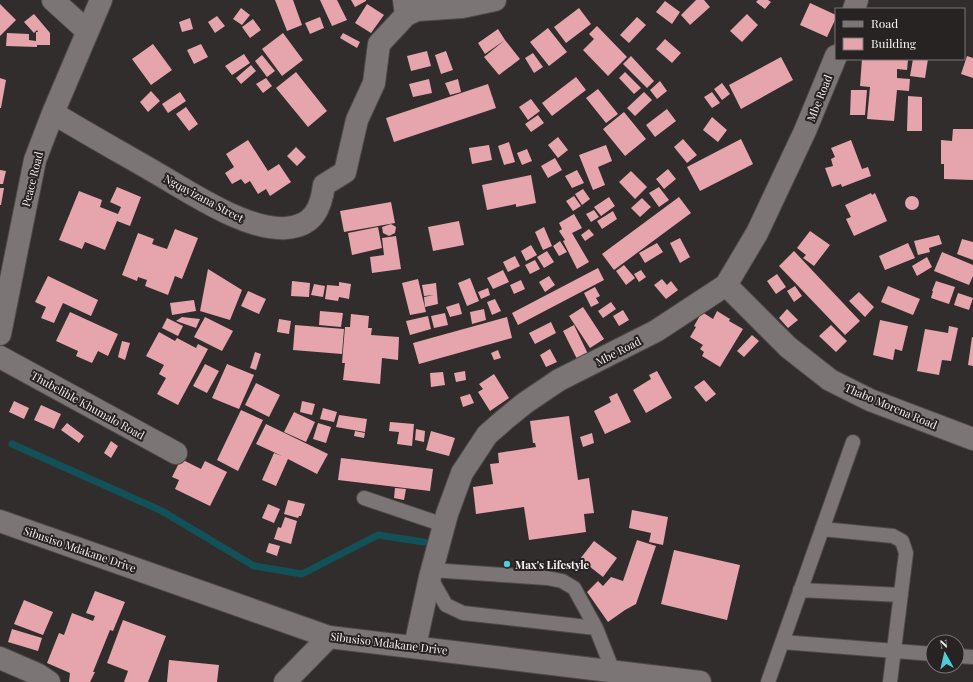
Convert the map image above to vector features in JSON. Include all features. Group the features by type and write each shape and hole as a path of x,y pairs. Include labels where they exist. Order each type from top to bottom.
{"street":[{"path":"53,0 87,31"},
{"name":"Peace Road","path":"0,334 36,160 53,114 101,0"},
{"path":"405,7 417,10 462,7 495,0"},
{"name":"Ngqayizana Street","path":"53,114 206,202 252,224 276,228 287,228 299,225 309,220 318,211 322,200 324,185 345,172 357,120 374,83 379,44 405,7"},
{"name":"Mbe Road","path":"416,646 431,574 444,525 462,473 487,435 525,403 558,380 656,331 726,285 757,233 805,131 835,58"},
{"name":"Thabo Morena Road","path":"726,285 788,347 830,380 870,400 973,438"},
{"name":"Thubelihle Khumalo Road","path":"0,357 176,453"},
{"name":"Sibusiso Mdakane Drive","path":"0,521 329,637 416,646 700,682"},
{"path":"286,682 329,637"},
{"path":"0,658 37,674 49,682"}],"lane":[{"path":"768,682 853,442"},
{"path":"364,498 444,525"},
{"path":"822,529 893,536 902,541 906,553 890,682"},
{"path":"596,628 457,611 446,605 431,574 547,578 562,581 574,588 596,628 613,671"},
{"path":"800,590 901,595"},
{"path":"782,642 925,653"}],"building":[{"path":"275,0 293,0 302,25 287,31"},
{"path":"320,0 337,0 347,20 332,26"},
{"path":"351,0 366,0 366,1 355,7"},
{"path":"696,0 704,0 710,7 690,25 681,15"},
{"path":"758,0 768,0 771,2 765,9 756,2"},
{"path":"665,1 680,12 672,24 656,12"},
{"path":"810,3 835,15 835,20 827,37 800,25"},
{"path":"0,4 16,20 0,36"},
{"path":"367,4 384,15 371,33 355,23"},
{"path":"241,8 250,15 242,25 233,19"},
{"path":"579,8 591,24 566,43 554,27"},
{"path":"34,14 50,33 50,45 37,45 37,47 6,46 7,33 29,34 29,40 36,41 37,30 34,33 24,22"},
{"path":"747,14 758,25 742,42 730,31"},
{"path":"217,16 225,26 215,33 208,22"},
{"path":"320,17 324,28 310,34 305,23"},
{"path":"637,17 646,25 629,43 620,35"},
{"path":"190,18 193,29 182,32 179,22"},
{"path":"253,19 261,30 250,38 242,27"},
{"path":"597,26 627,57 608,76 583,50 594,39 589,34"},
{"path":"548,28 567,52 549,66 530,42"},
{"path":"498,29 505,40 485,54 478,43"},
{"path":"283,33 303,60 282,76 262,49"},
{"path":"343,33 360,42 357,48 340,38"},
{"path":"665,39 681,53 672,63 656,49"},
{"path":"505,40 520,59 499,75 484,57"},
{"path":"153,44 172,70 151,85 132,59"},
{"path":"201,44 208,57 194,64 187,50"},
{"path":"427,51 431,66 411,71 407,56"},
{"path":"446,51 453,70 441,74 435,55"},
{"path":"533,53 543,67 534,73 525,58"},
{"path":"244,54 250,63 232,75 225,66"},
{"path":"262,55 275,71 267,77 255,61"},
{"path":"631,56 654,81 647,88 623,64"},
{"path":"967,56 973,58 973,78 961,74"},
{"path":"781,57 793,80 741,109 729,85"},
{"path":"862,60 908,60 907,70 897,69 897,78 910,79 909,91 897,90 894,121 867,119 870,87 860,86"},
{"path":"913,60 928,60 925,78 910,76"},
{"path":"251,65 256,71 241,84 236,78"},
{"path":"296,72 327,111 308,127 276,88"},
{"path":"625,72 641,88 634,94 619,78"},
{"path":"576,77 586,90 552,116 542,103"},
{"path":"0,78 6,80 1,108 0,108"},
{"path":"266,78 272,86 263,93 256,84"},
{"path":"429,79 432,93 413,97 409,84"},
{"path":"458,79 461,92 450,95 445,83"},
{"path":"660,81 667,91 657,99 650,90"},
{"path":"722,83 730,94 722,100 714,89"},
{"path":"488,84 496,108 394,142 386,118"},
{"path":"598,89 618,114 606,123 586,98"},
{"path":"851,90 867,90 865,115 850,115"},
{"path":"151,91 160,101 148,112 140,102"},
{"path":"180,92 186,101 168,113 162,104"},
{"path":"644,92 652,100 635,116 627,108"},
{"path":"712,92 720,103 712,108 704,97"},
{"path":"908,96 922,97 922,131 907,131"},
{"path":"531,99 540,111 528,120 519,107"},
{"path":"186,107 198,124 189,131 176,114"},
{"path":"667,109 676,121 655,137 646,125"},
{"path":"624,112 646,139 625,156 603,129"},
{"path":"538,115 544,123 531,132 525,124"},
{"path":"712,117 727,130 718,142 703,130"},
{"path":"953,129 973,129 973,180 944,179 944,164 941,164 941,140 952,141"},
{"path":"558,137 568,150 558,158 548,145"},
{"path":"683,139 697,155 687,163 674,147"},
{"path":"741,139 753,164 700,191 687,167"},
{"path":"248,140 268,171 279,164 291,182 270,196 266,189 258,194 250,181 245,184 241,179 232,184 225,173 234,167 226,154"},
{"path":"851,140 862,169 868,167 871,176 842,187 841,184 832,187 825,168 833,166 831,159 835,157 831,148"},
{"path":"509,142 515,162 504,165 498,146"},
{"path":"489,145 492,160 472,164 469,148"},
{"path":"606,145 612,161 598,167 605,185 593,190 579,155"},
{"path":"296,147 306,157 297,166 287,156"},
{"path":"527,149 532,161 522,165 517,153"},
{"path":"555,158 562,170 548,178 541,166"},
{"path":"668,169 676,179 664,189 656,179"},
{"path":"0,170 6,171 3,184 0,184"},
{"path":"577,170 584,183 572,188 565,176"},
{"path":"631,171 647,187 635,199 619,182"},
{"path":"531,175 536,203 516,207 516,204 487,210 482,185"},
{"path":"117,187 141,197 130,226 117,221 105,250 85,242 82,249 59,240 79,191 102,200 100,207 118,214 121,207 110,202"},
{"path":"659,187 669,200 659,207 649,193"},
{"path":"0,188 4,188 1,205 0,205"},
{"path":"583,189 590,199 582,205 575,194"},
{"path":"871,193 872,195 875,193 887,221 854,236 846,219 851,217 845,205"},
{"path":"574,196 581,206 573,211 566,201"},
{"path":"909,196 915,196 919,200 919,206 915,210 909,210 905,206 905,200"},
{"path":"609,197 615,206 601,216 594,207"},
{"path":"679,197 691,213 614,270 602,254"},
{"path":"642,198 651,207 640,217 631,208"},
{"path":"391,202 395,223 344,232 340,211"},
{"path":"594,210 599,217 591,222 586,214"},
{"path":"613,211 617,219 602,229 597,221"},
{"path":"574,214 582,228 572,233 589,262 577,269 563,241 565,240 559,231 562,229 559,223"},
{"path":"459,221 464,245 433,251 428,227"},
{"path":"391,224 396,227 395,233 389,236 383,233 382,227"},
{"path":"378,227 382,248 352,255 348,233"},
{"path":"544,227 552,246 543,250 535,232"},
{"path":"175,229 198,238 182,279 175,276 168,295 145,286 147,280 138,277 137,281 122,275 138,233 154,239 152,244 167,249"},
{"path":"589,229 594,235 585,241 581,235"},
{"path":"810,231 830,245 814,266 803,258 806,255 797,248"},
{"path":"939,235 942,244 929,248 930,252 918,255 914,241"},
{"path":"396,236 401,269 372,273 370,257 384,255 382,238"},
{"path":"680,238 690,257 680,263 670,243"},
{"path":"962,239 973,242 973,260 957,254"},
{"path":"560,241 567,252 559,256 553,246"},
{"path":"657,243 663,252 645,263 639,253"},
{"path":"908,243 915,258 885,270 879,256"},
{"path":"531,245 537,255 526,261 521,251"},
{"path":"547,251 554,262 544,268 537,257"},
{"path":"794,251 860,321 845,335 779,266"},
{"path":"942,252 973,265 973,276 969,285 934,271"},
{"path":"515,256 520,266 508,272 503,262"},
{"path":"927,257 932,267 917,276 912,266"},
{"path":"535,260 540,269 530,274 525,265"},
{"path":"624,265 635,278 626,285 616,271"},
{"path":"598,268 604,280 518,325 512,313"},
{"path":"208,269 242,290 230,320 200,311"},
{"path":"503,270 509,282 493,289 487,278"},
{"path":"641,270 646,277 639,282 634,274"},
{"path":"777,274 786,287 776,294 767,281"},
{"path":"48,276 98,300 91,316 63,303 54,323 41,318 46,307 35,302"},
{"path":"549,276 555,285 545,292 539,282"},
{"path":"470,278 479,301 467,306 458,283"},
{"path":"418,279 426,312 410,315 402,283"},
{"path":"662,279 667,285 671,281 678,290 666,299 654,285"},
{"path":"521,280 525,289 514,294 510,285"},
{"path":"292,281 310,283 309,297 291,296"},
{"path":"936,281 955,287 949,304 931,298"},
{"path":"339,282 351,284 349,299 339,297 338,301 325,299 327,285 339,286"},
{"path":"436,283 438,304 425,307 424,297 434,295 424,296 422,285"},
{"path":"314,284 325,286 323,297 311,295"},
{"path":"795,286 802,296 794,302 787,291"},
{"path":"888,286 920,299 913,315 881,302"},
{"path":"595,287 600,296 596,298 599,303 591,307 584,293"},
{"path":"488,288 490,295 481,299 478,292"},
{"path":"248,291 266,299 259,314 241,306"},
{"path":"859,292 874,307 865,317 849,301"},
{"path":"958,293 973,298 969,310 954,305"},
{"path":"495,299 501,311 492,315 487,302"},
{"path":"194,300 196,311 172,315 170,303"},
{"path":"611,302 616,309 603,318 598,311"},
{"path":"459,303 462,314 450,317 446,307"},
{"path":"583,307 604,339 590,348 569,316"},
{"path":"484,309 486,320 472,324 470,312"},
{"path":"787,309 798,320 788,328 779,318"},
{"path":"623,310 629,320 619,326 613,316"},
{"path":"320,311 343,313 341,327 319,325"},
{"path":"717,311 730,319 729,321 743,329 720,367 702,356 704,352 700,349 703,345 690,337 702,312 713,319"},
{"path":"70,312 118,334 108,356 98,351 92,363 76,356 78,351 56,341"},
{"path":"445,313 448,325 434,328 431,316"},
{"path":"351,314 369,316 368,328 372,328 371,335 399,337 398,360 382,358 380,384 343,380 345,363 342,363 345,327 350,327"},
{"path":"428,316 431,329 410,335 406,321"},
{"path":"182,317 200,319 196,328 176,321"},
{"path":"205,317 233,331 222,351 194,337"},
{"path":"507,317 512,338 419,364 413,343"},
{"path":"167,318 183,326 178,336 162,328"},
{"path":"279,319 291,321 289,334 277,332"},
{"path":"880,320 908,326 902,351 895,349 893,360 873,355"},
{"path":"551,322 556,333 535,344 529,333"},
{"path":"295,325 344,329 342,354 293,350"},
{"path":"574,325 588,354 577,359 563,331"},
{"path":"831,325 847,341 836,352 819,336"},
{"path":"949,326 958,328 951,361 942,360 939,375 917,371 925,329 948,333"},
{"path":"159,332 175,341 177,338 196,348 198,344 208,349 178,405 157,394 166,378 159,374 164,365 146,356"},
{"path":"752,335 759,341 744,357 737,351"},
{"path":"973,337 973,366 968,365"},
{"path":"122,341 130,343 125,360 118,357"},
{"path":"550,349 557,362 546,367 540,355"},
{"path":"498,350 501,358 494,360 491,353"},
{"path":"255,352 261,354 256,370 250,368"},
{"path":"205,364 219,371 207,393 193,386"},
{"path":"227,364 254,375 239,409 212,398"},
{"path":"465,371 466,380 456,382 454,373"},
{"path":"657,371 672,398 646,413 633,390 651,379 649,375"},
{"path":"443,372 445,385 431,387 430,373"},
{"path":"494,374 509,398 490,411 478,392 483,389 479,384"},
{"path":"704,380 716,394 706,402 694,387"},
{"path":"256,383 280,395 269,417 245,405"},
{"path":"617,393 631,422 605,434 594,411 611,402 609,397"},
{"path":"470,394 474,403 463,407 460,397"},
{"path":"14,401 29,408 24,419 9,412"},
{"path":"302,401 315,404 312,415 300,412"},
{"path":"41,405 61,414 54,429 34,420"},
{"path":"323,408 337,412 334,422 320,419"},
{"path":"241,410 263,420 238,471 217,460"},
{"path":"294,412 315,422 306,442 284,432"},
{"path":"339,415 367,419 365,432 336,427"},
{"path":"569,416 578,480 589,478 594,513 584,514 586,532 529,540 524,507 476,514 473,487 493,484 490,464 499,463 498,453 536,447 535,443 533,443 530,421"},
{"path":"390,422 414,424 412,446 397,444 399,432 389,431"},
{"path":"67,423 84,436 79,443 61,430"},
{"path":"318,423 331,427 326,443 313,439"},
{"path":"266,424 328,454 317,474 288,459 276,486 262,480 274,453 282,456 256,444"},
{"path":"416,429 425,431 424,442 415,440"},
{"path":"355,431 365,433 364,438 354,436"},
{"path":"431,431 455,438 449,456 426,450"},
{"path":"592,433 594,443 583,447 580,437"},
{"path":"111,441 118,446 111,458 104,453"},
{"path":"341,458 433,469 430,491 338,480"},
{"path":"181,459 201,469 205,461 227,472 210,506 175,489 179,480 172,477"},
{"path":"395,488 406,489 404,500 394,498"},
{"path":"288,500 305,504 301,516 298,518 284,514"},
{"path":"268,504 280,509 274,523 262,518"},
{"path":"632,510 668,517 663,545 649,542 651,533 629,528"},
{"path":"285,517 297,521 291,544 274,539 278,527 281,528"},
{"path":"637,540 656,546 636,604 608,622 587,592 598,581 603,586 611,577 623,581"},
{"path":"594,541 617,558 603,577 580,559"},
{"path":"269,543 280,546 277,556 266,552"},
{"path":"674,550 740,565 727,620 661,604"},
{"path":"95,591 125,602 113,631 110,630 90,682 69,682 70,673 47,663 59,633 64,635 72,613 93,621 95,616 86,613"},
{"path":"24,600 53,612 43,635 14,624"},
{"path":"123,620 166,636 148,682 124,682 128,671 107,663"},
{"path":"12,629 42,638 38,651 8,642"},
{"path":"169,660 219,665 217,682 167,682"}],"waterway":[{"path":"12,444 162,511 254,566 302,574 378,535 424,542"}],"place":[{"name":"Max's Lifestyle","path":"507,564"}]}
